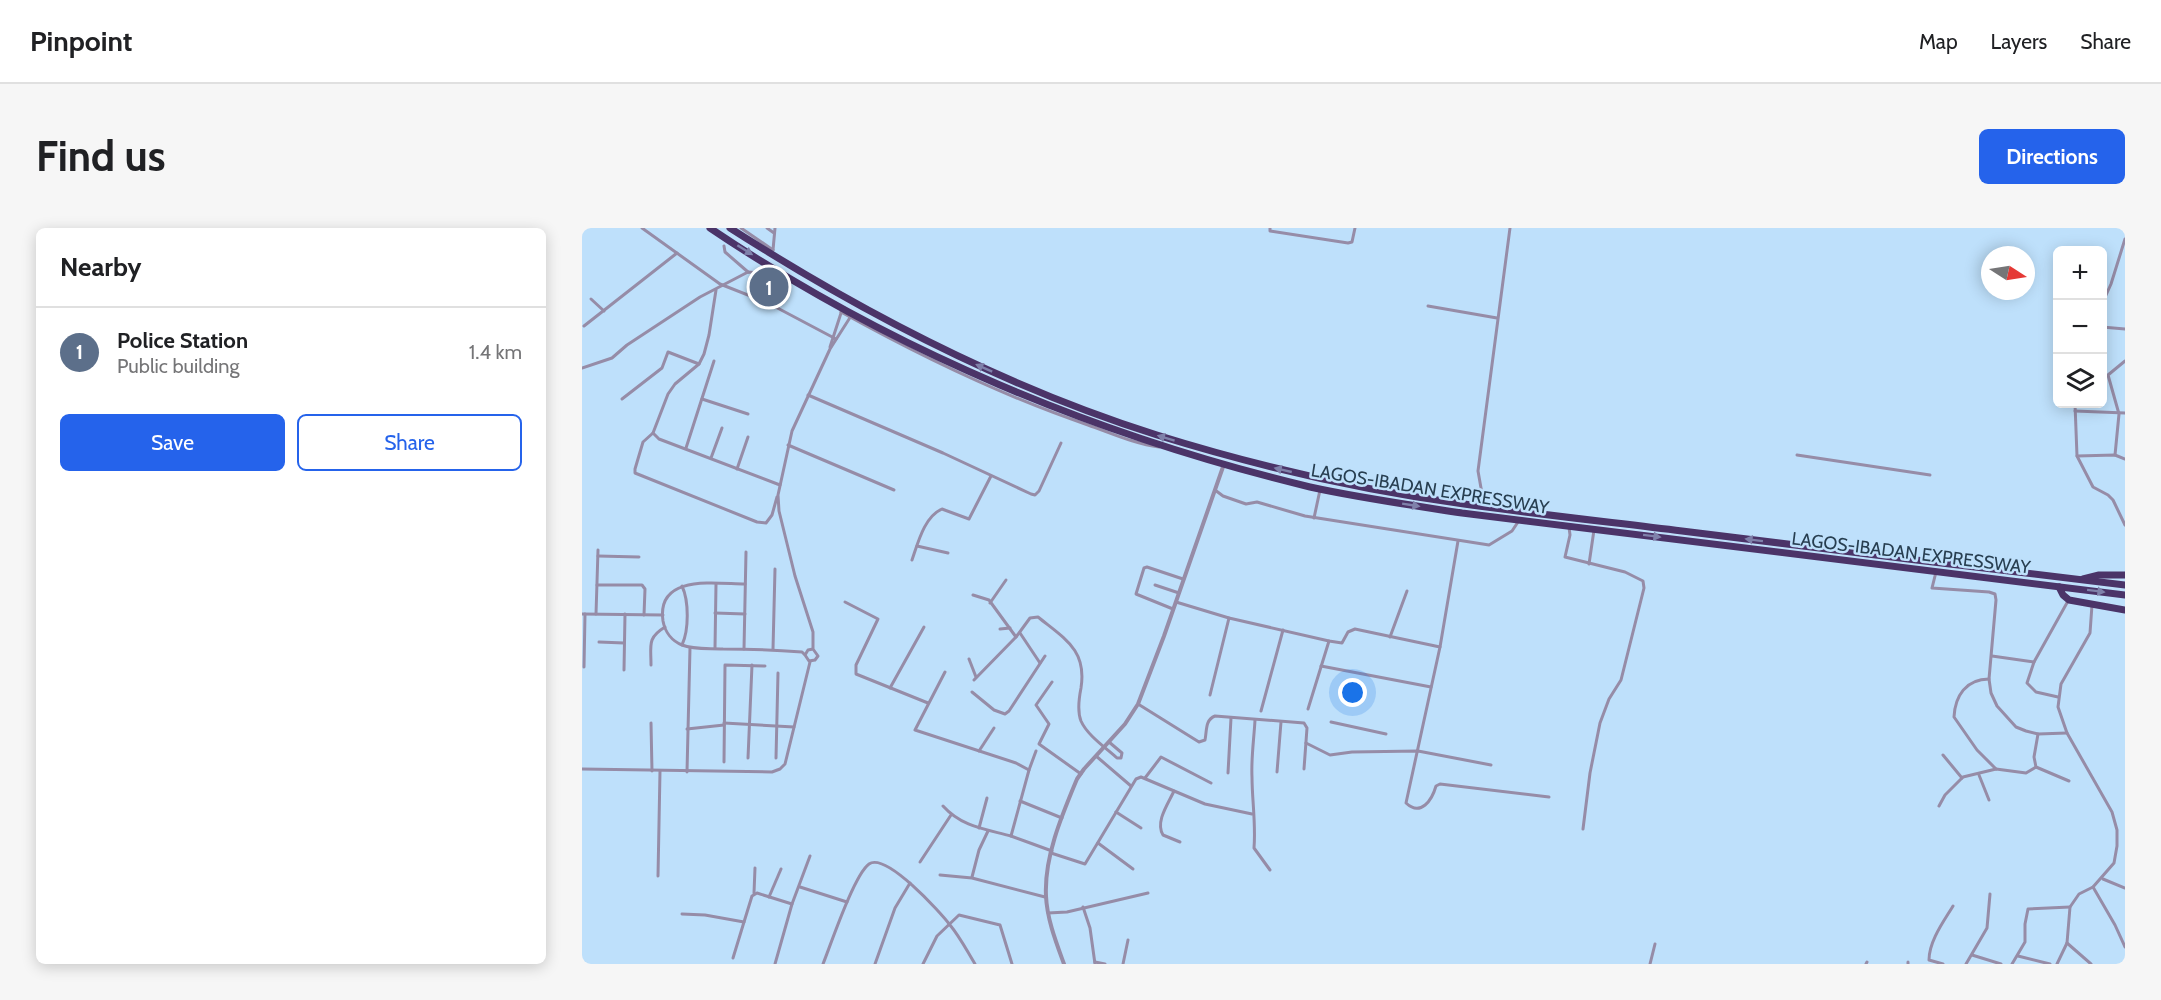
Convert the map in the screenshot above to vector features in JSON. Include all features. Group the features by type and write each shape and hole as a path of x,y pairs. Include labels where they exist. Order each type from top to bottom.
{"highway":[{"name":"LAGOS-IBADAN EXPRESSWAY","path":"710,228 851,316 952,364 1041,402 1224,465 1359,497 1462,513 2125,595"},
{"name":"LAGOS-IBADAN EXPRESSWAY","path":"730,228 831,291 923,340 1063,402 1155,434 1222,454 1314,477 1463,504 2125,585"},
{"path":"2080,580 2099,574 2125,575"},
{"path":"2059,587 2069,600 2125,610"}],"street":[{"path":"642,228 723,286 768,303 834,338"},
{"path":"741,228 773,253"},
{"path":"768,228 774,233"},
{"path":"773,253 775,228"},
{"path":"1270,228 1270,231 1348,243 1352,242 1355,228"},
{"path":"1484,507 1478,471 1510,228"},
{"path":"2105,300 2125,239"},
{"path":"724,246 725,252 748,272"},
{"path":"584,326 677,254"},
{"path":"582,368 612,358 627,345 682,309 748,272 760,273 768,265"},
{"path":"716,290 709,335 699,364 675,384 668,394 653,433 644,442 635,469 636,473 644,478 758,522 766,523 772,515 792,431 830,349 842,310"},
{"path":"591,299 604,311"},
{"path":"1428,306 1497,318"},
{"path":"834,338 851,316"},
{"path":"2107,327 2125,329"},
{"path":"622,399 662,368 668,352 699,364"},
{"path":"686,449 714,361"},
{"path":"2115,455 2119,414 2108,375 2125,361"},
{"path":"808,395 1035,495 1061,443"},
{"path":"702,399 748,414"},
{"path":"2125,413 2075,411 2077,456 2093,487 2113,500 2125,525"},
{"path":"711,458 722,428"},
{"path":"653,433 659,440 780,485"},
{"path":"737,469 748,437"},
{"path":"788,445 894,490"},
{"path":"1797,455 1930,475"},
{"path":"2077,456 2115,455 2125,459"},
{"path":"1062,964 1046,897 1047,870 1062,818 1081,774 1125,724 1138,704 1224,465"},
{"path":"912,560 923,530 939,510 969,519 991,476"},
{"path":"1314,518 1320,489"},
{"path":"1215,490 1223,496 1246,504 1257,502 1314,518 1489,545 1512,531 1519,520"},
{"path":"778,495 779,511 795,576 812,624 813,650 818,656 810,662"},
{"path":"1569,526 1570,536 1565,557 1634,576 1643,581 1644,588 1621,680 1609,699 1600,723 1590,772 1583,829"},
{"path":"1589,564 1594,529"},
{"path":"1458,541 1440,647 1406,803 1410,807 1421,808 1427,805 1436,786 1440,784 1549,797"},
{"path":"917,546 948,553"},
{"path":"596,614 598,550"},
{"path":"744,649 746,552"},
{"path":"598,556 639,557"},
{"path":"1173,609 1136,594 1144,568 1183,579"},
{"path":"773,650 775,569"},
{"path":"1936,572 1932,588 1995,594 1989,680 1997,706 2007,719 2016,727 2038,734 2067,733"},
{"path":"990,603 1006,580"},
{"path":"715,648 716,584"},
{"path":"745,584 682,586 669,597 663,615 664,627 671,637 690,648 802,652 810,662"},
{"path":"597,585 642,585 645,589 644,615"},
{"path":"1155,585 1179,593"},
{"path":"682,586 686,600 685,634 682,645"},
{"path":"1390,637 1407,591"},
{"path":"973,595 984,598 990,603 1016,637"},
{"path":"2058,697 2036,692 2027,683 2034,662 2069,600"},
{"path":"845,602 878,619 856,665 856,674 928,703"},
{"path":"1176,602 1229,618 1329,641 1342,643 1351,629 1440,647"},
{"path":"2057,964 2067,943 2070,907 2079,894 2103,879 2114,863 2117,838 2115,819 2067,733 2060,716 2058,697 2061,684 2090,633 2093,604"},
{"path":"584,667 584,614 663,615"},
{"path":"624,670 625,614"},
{"path":"715,614 745,614"},
{"path":"969,659 975,679 1020,633 1030,618 1038,617 1076,649 1082,669 1079,706 1081,722 1117,758 1121,758 1122,753 1110,742"},
{"path":"1210,695 1229,618"},
{"path":"651,664 652,638 664,627"},
{"path":"890,688 924,627"},
{"path":"1000,629 1010,628"},
{"path":"1261,711 1283,630"},
{"path":"1020,633 1040,663"},
{"path":"1308,709 1329,641"},
{"path":"599,642 624,643"},
{"path":"687,772 690,648"},
{"path":"805,655 808,650 813,650"},
{"path":"972,692 994,710 1005,714 1010,711 1045,656"},
{"path":"1991,656 2034,662"},
{"path":"582,769 772,772 780,769 785,764 810,662"},
{"path":"724,762 725,665 765,666"},
{"path":"748,758 752,666"},
{"path":"1321,666 1431,687"},
{"path":"945,672 916,727 917,732 1017,763 1029,770"},
{"path":"776,758 778,673"},
{"path":"1989,680 1976,680 1963,690 1958,697 1954,717 1977,750 1996,769"},
{"path":"1052,682 1036,705 1049,724 1039,744 1081,774"},
{"path":"1138,704 1199,742 1205,740 1207,723 1210,718 1306,725 1304,770"},
{"path":"1228,773 1231,718"},
{"path":"1255,720 1251,779 1252,814 1256,835 1254,848 1270,870"},
{"path":"1277,772 1281,722"},
{"path":"1331,722 1386,734"},
{"path":"651,723 652,771"},
{"path":"687,729 724,724 794,727"},
{"path":"979,752 994,728"},
{"path":"2036,767 2034,757 2038,734"},
{"path":"1306,743 1330,756 1418,751 1491,765"},
{"path":"1011,836 1036,751"},
{"path":"1942,755 1962,778"},
{"path":"1096,756 1132,787"},
{"path":"1145,778 1161,757 1211,783"},
{"path":"1940,806 1945,795 1962,778 1996,769 2026,773 2036,767"},
{"path":"2036,767 2069,781"},
{"path":"658,876 660,771"},
{"path":"1979,775 1989,800"},
{"path":"943,806 951,815 970,826 1011,836 1085,864 1136,779 1145,778 1205,804 1252,814"},
{"path":"1174,791 1160,828 1163,835 1180,842"},
{"path":"979,828 987,798"},
{"path":"1020,801 1062,818"},
{"path":"1116,812 1141,828"},
{"path":"920,862 951,815"},
{"path":"972,878 979,850 988,831"},
{"path":"1098,843 1133,869"},
{"path":"775,964 792,904 810,856"},
{"path":"823,964 847,902 862,872 869,864 876,861 883,863 910,883 950,925 975,964"},
{"path":"733,958 754,893 755,868"},
{"path":"769,897 781,869"},
{"path":"940,875 972,878 1046,897"},
{"path":"2103,879 2125,888"},
{"path":"875,964 895,908 910,883"},
{"path":"800,887 847,902"},
{"path":"2093,887 2115,924 2125,947"},
{"path":"1048,913 1067,912 1148,892"},
{"path":"754,893 792,904"},
{"path":"1966,964 1987,928 1990,894"},
{"path":"1943,964 1929,960 1929,954 1953,906"},
{"path":"1083,907 1090,928 1095,963 1105,964"},
{"path":"2012,964 2025,940 2028,909 2070,907"},
{"path":"682,914 705,915 744,922"},
{"path":"923,964 937,936 959,915 1000,925 1012,964"},
{"path":"1123,964 1128,940"},
{"path":"2067,943 2091,964"},
{"path":"1650,964 1655,944"},
{"path":"1972,955 2001,964"},
{"path":"2018,956 2050,964"}],"place":[{"name":"Police Station","path":"769,287"}]}
